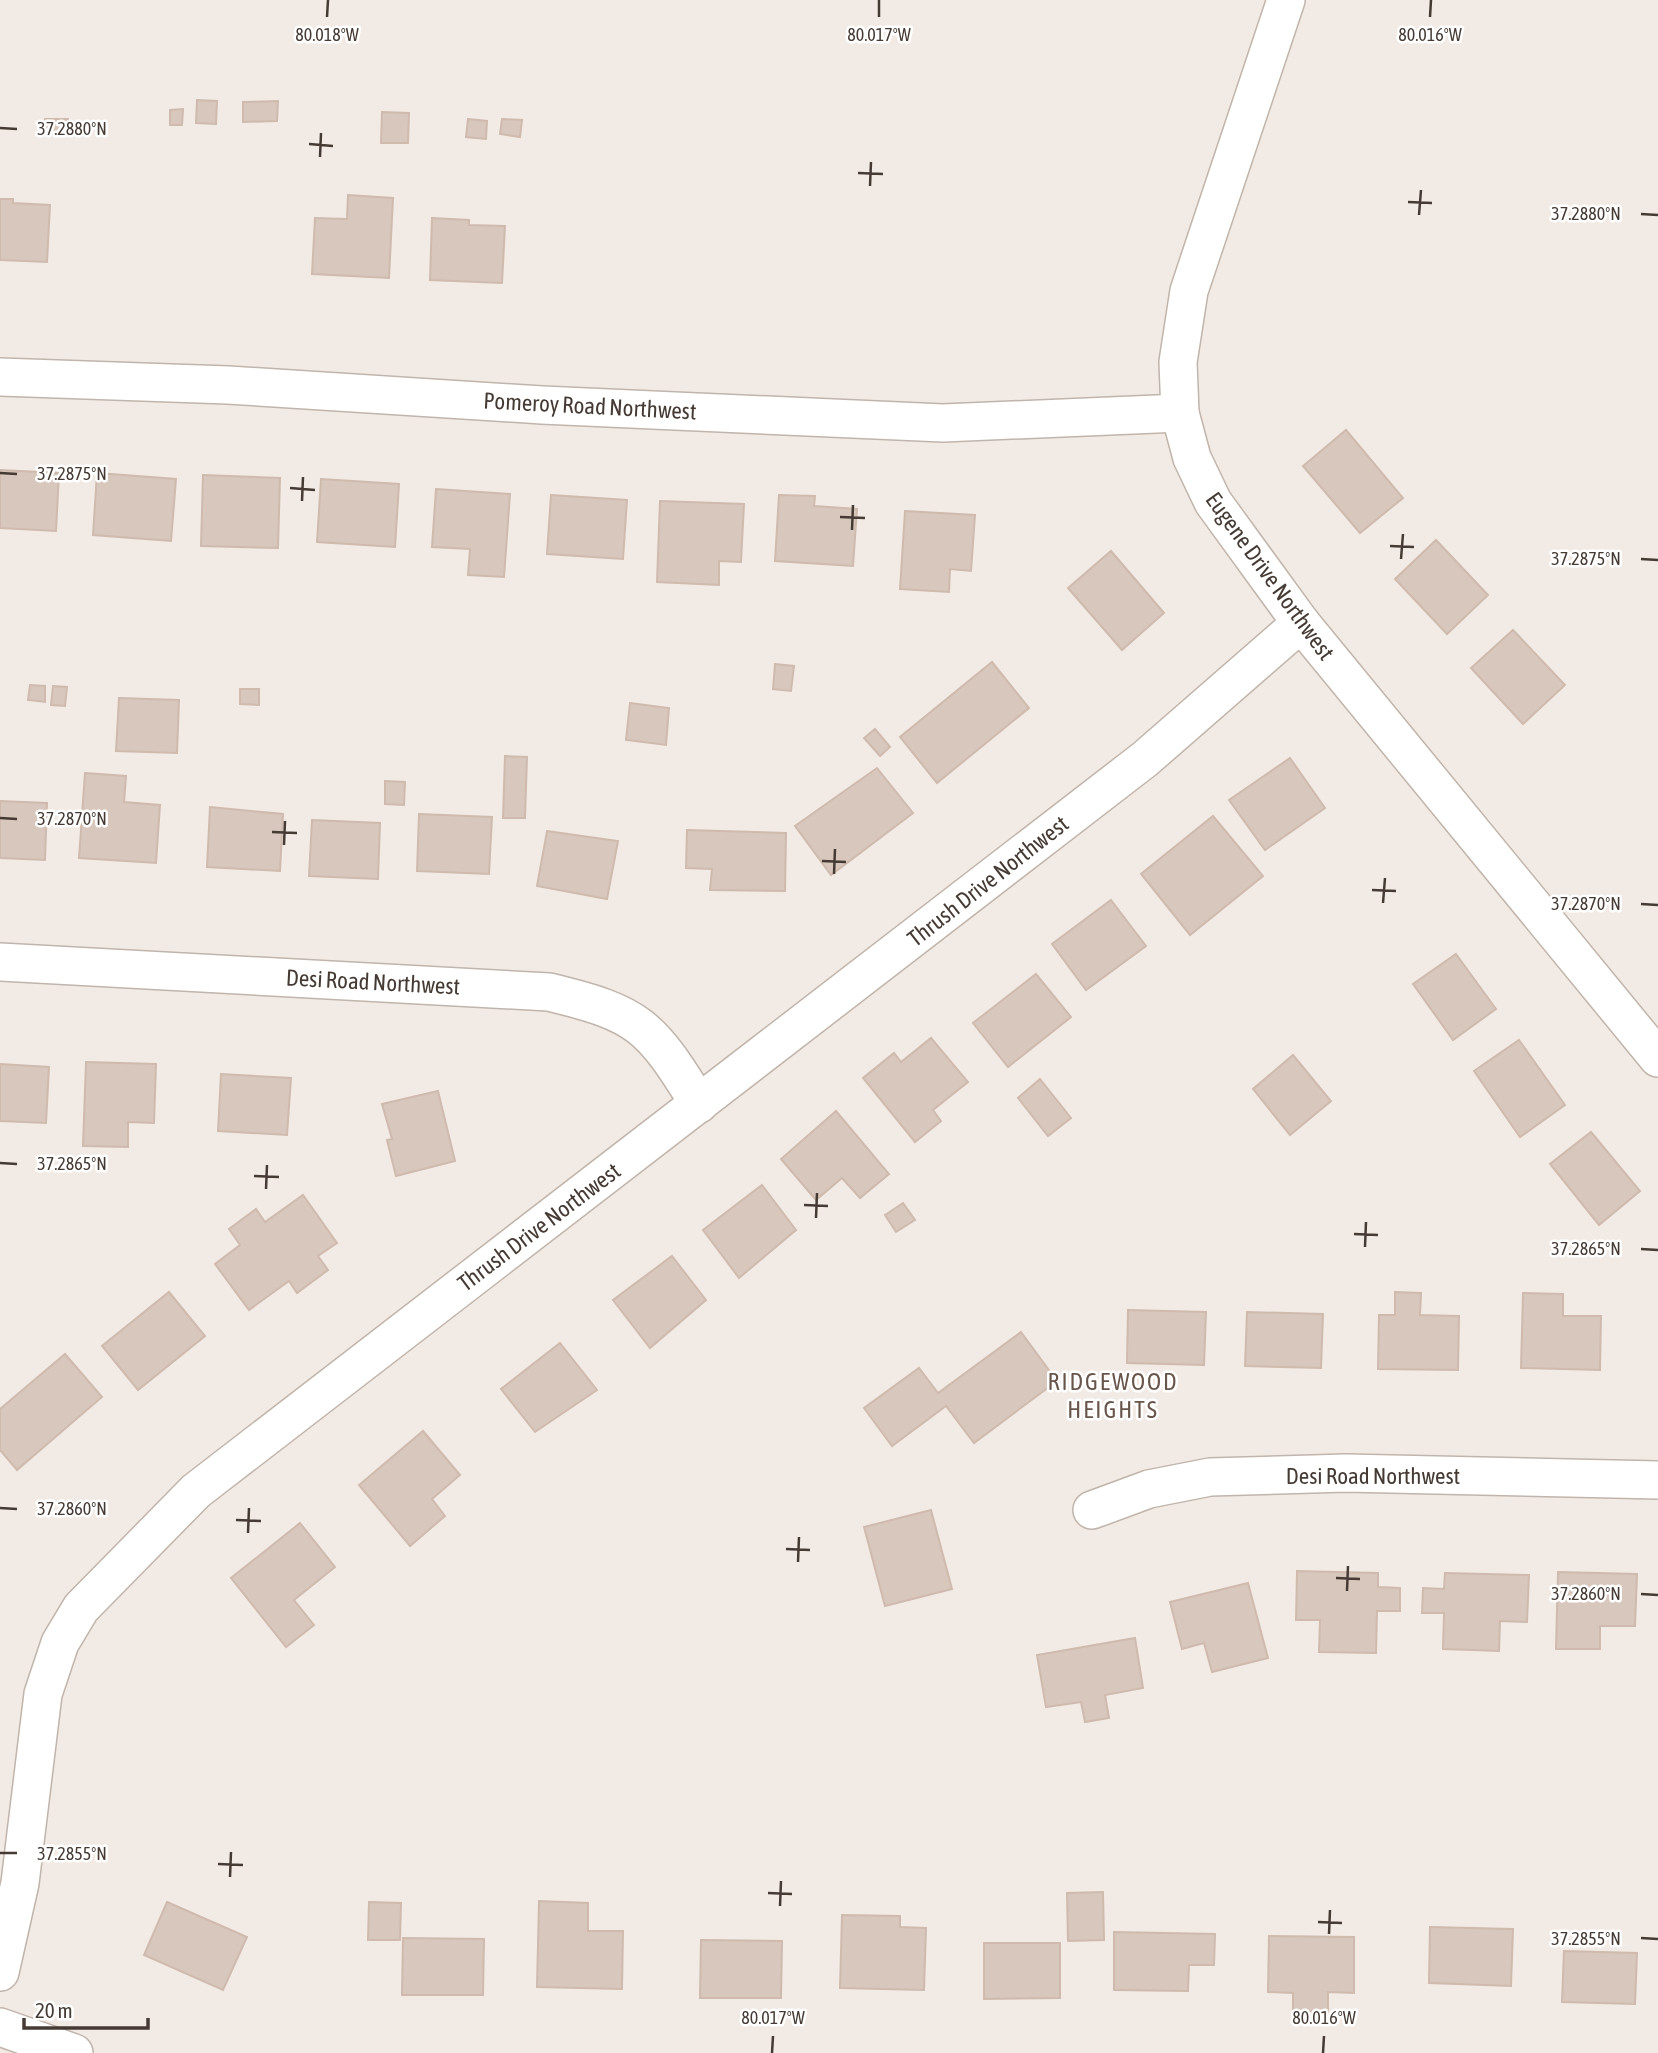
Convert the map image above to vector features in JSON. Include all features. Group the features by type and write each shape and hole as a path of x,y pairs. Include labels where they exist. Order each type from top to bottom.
{"street":[{"name":"Eugene Drive Northwest","path":"1286,0 1189,291 1178,362 1180,413 1192,458 1213,502 1301,623 1658,1058"},
{"name":"Pomeroy Road Northwest","path":"0,377 228,385 542,405 943,423 1180,413"},
{"name":"Thrush Drive Northwest","path":"0,1972 20,1883 43,1694 60,1643 81,1608 196,1491 398,1332 699,1104 1145,759 1301,623"},
{"name":"Desi Road Northwest","path":"0,962 549,992 602,1005 631,1018 663,1046 699,1104"},
{"name":"Desi Road Northwest","path":"1092,1510 1149,1489 1210,1477 1346,1473 1658,1480"},
{"path":"0,2027 74,2053"}],"building":[{"path":"197,100 217,101 216,124 196,123"},
{"path":"278,101 277,121 243,122 243,102"},
{"path":"183,109 182,125 170,125 170,110"},
{"path":"382,112 409,113 408,143 381,143"},
{"path":"45,119 68,119 67,134 45,133"},
{"path":"468,119 487,121 486,139 466,137"},
{"path":"502,119 522,120 520,137 500,134"},
{"path":"348,195 393,198 389,278 312,274 315,218 347,219"},
{"path":"0,199 13,199 13,203 50,205 47,262 0,260"},
{"path":"432,218 469,220 469,225 505,226 502,283 430,280"},
{"path":"1346,430 1403,498 1360,533 1303,466"},
{"path":"0,470 59,473 56,531 0,528"},
{"path":"97,473 176,479 171,541 93,535"},
{"path":"203,475 280,478 278,548 201,546"},
{"path":"321,479 399,484 395,547 317,542"},
{"path":"436,489 510,494 504,577 468,575 470,549 432,547"},
{"path":"551,495 627,500 623,559 547,554"},
{"path":"779,495 815,496 814,506 857,509 853,566 775,561"},
{"path":"660,501 744,504 741,562 719,561 719,585 657,582"},
{"path":"905,511 975,515 971,571 950,569 949,592 900,589"},
{"path":"1436,540 1488,595 1447,634 1395,579"},
{"path":"1111,551 1164,613 1122,650 1068,588"},
{"path":"1513,630 1565,685 1523,724 1471,668"},
{"path":"992,662 1029,708 937,783 900,737"},
{"path":"775,664 794,666 791,691 773,689"},
{"path":"30,685 45,686 45,702 28,700"},
{"path":"53,686 67,687 65,706 51,705"},
{"path":"240,689 259,689 259,705 240,704"},
{"path":"119,698 179,700 177,753 116,751"},
{"path":"630,703 669,708 666,745 626,740"},
{"path":"875,729 890,747 880,756 864,738"},
{"path":"505,756 527,757 525,818 503,818"},
{"path":"1290,758 1325,808 1265,850 1229,800"},
{"path":"877,768 913,813 831,875 795,826"},
{"path":"85,773 126,776 124,802 160,805 156,863 79,858"},
{"path":"385,781 405,782 404,805 385,804"},
{"path":"0,801 47,803 45,860 0,858"},
{"path":"210,807 283,814 280,871 207,867"},
{"path":"419,814 492,817 489,874 417,871"},
{"path":"1213,816 1263,876 1190,935 1141,874"},
{"path":"312,820 380,823 378,879 309,876"},
{"path":"687,830 786,833 785,891 710,890 712,869 686,868"},
{"path":"547,831 618,841 607,899 537,886"},
{"path":"1111,900 1146,946 1086,990 1052,944"},
{"path":"1456,954 1496,1009 1453,1040 1413,984"},
{"path":"1036,974 1071,1017 1008,1067 973,1023"},
{"path":"931,1038 968,1082 933,1110 941,1121 915,1142 863,1078 894,1053 901,1062"},
{"path":"1519,1040 1565,1105 1520,1137 1474,1071"},
{"path":"1293,1055 1331,1101 1290,1135 1253,1089"},
{"path":"86,1062 156,1064 154,1123 128,1122 128,1147 83,1146"},
{"path":"0,1064 49,1067 46,1123 0,1121"},
{"path":"221,1074 291,1078 287,1135 218,1131"},
{"path":"1040,1079 1071,1118 1048,1136 1018,1098"},
{"path":"438,1091 455,1161 396,1176 387,1140 392,1139 382,1104"},
{"path":"836,1111 889,1174 860,1198 842,1178 816,1200 781,1159"},
{"path":"1591,1132 1640,1191 1599,1225 1550,1164"},
{"path":"762,1185 796,1230 739,1278 703,1230"},
{"path":"303,1195 337,1243 318,1256 328,1270 297,1293 289,1281 249,1310 215,1264 240,1245 229,1229 256,1209 265,1222"},
{"path":"903,1203 915,1220 896,1232 885,1215"},
{"path":"672,1256 706,1300 650,1348 613,1300"},
{"path":"169,1292 205,1336 138,1390 102,1346"},
{"path":"1395,1292 1421,1293 1420,1315 1459,1316 1458,1370 1378,1369 1379,1315 1395,1315"},
{"path":"1523,1293 1563,1294 1563,1316 1601,1316 1600,1370 1521,1368"},
{"path":"1128,1310 1206,1312 1204,1365 1127,1363"},
{"path":"1247,1312 1323,1314 1321,1368 1245,1366"},
{"path":"1021,1332 1057,1381 974,1443 946,1406 892,1446 864,1408 919,1368 938,1393"},
{"path":"560,1343 597,1390 535,1432 501,1389"},
{"path":"65,1354 102,1397 17,1470 0,1450 0,1409"},
{"path":"423,1431 460,1475 432,1499 445,1516 410,1546 359,1485"},
{"path":"931,1510 952,1589 885,1606 864,1527"},
{"path":"300,1523 335,1567 294,1600 314,1625 286,1647 231,1578"},
{"path":"1297,1571 1378,1573 1378,1587 1400,1588 1400,1611 1377,1611 1376,1653 1319,1652 1320,1620 1296,1620"},
{"path":"1558,1572 1637,1574 1635,1626 1600,1626 1600,1649 1556,1649"},
{"path":"1445,1573 1529,1575 1527,1622 1500,1621 1499,1651 1443,1649 1444,1613 1422,1613 1423,1588 1444,1589"},
{"path":"1248,1583 1268,1658 1212,1672 1204,1643 1182,1649 1170,1602"},
{"path":"1135,1638 1143,1688 1105,1695 1109,1718 1085,1722 1081,1702 1046,1707 1037,1655"},
{"path":"1103,1892 1104,1940 1068,1941 1067,1893"},
{"path":"539,1901 588,1903 588,1931 623,1931 622,1989 537,1987"},
{"path":"167,1902 247,1937 223,1990 144,1955"},
{"path":"369,1902 401,1903 400,1940 368,1940"},
{"path":"842,1915 900,1916 900,1927 926,1928 924,1990 840,1988"},
{"path":"1430,1927 1513,1929 1511,1986 1429,1983"},
{"path":"1114,1932 1215,1934 1214,1965 1189,1965 1188,1991 1114,1990"},
{"path":"1269,1936 1354,1937 1354,1993 1328,1992 1328,2012 1293,2011 1293,1993 1268,1992"},
{"path":"403,1938 484,1939 483,1995 402,1995"},
{"path":"701,1940 782,1941 781,1998 700,1998"},
{"path":"984,1943 1060,1943 1060,1998 984,1999"},
{"path":"1564,1951 1637,1953 1635,2004 1562,2002"}],"district":[{"name":"RIDGEWOOD HEIGHTS","path":"1113,1396"}]}
